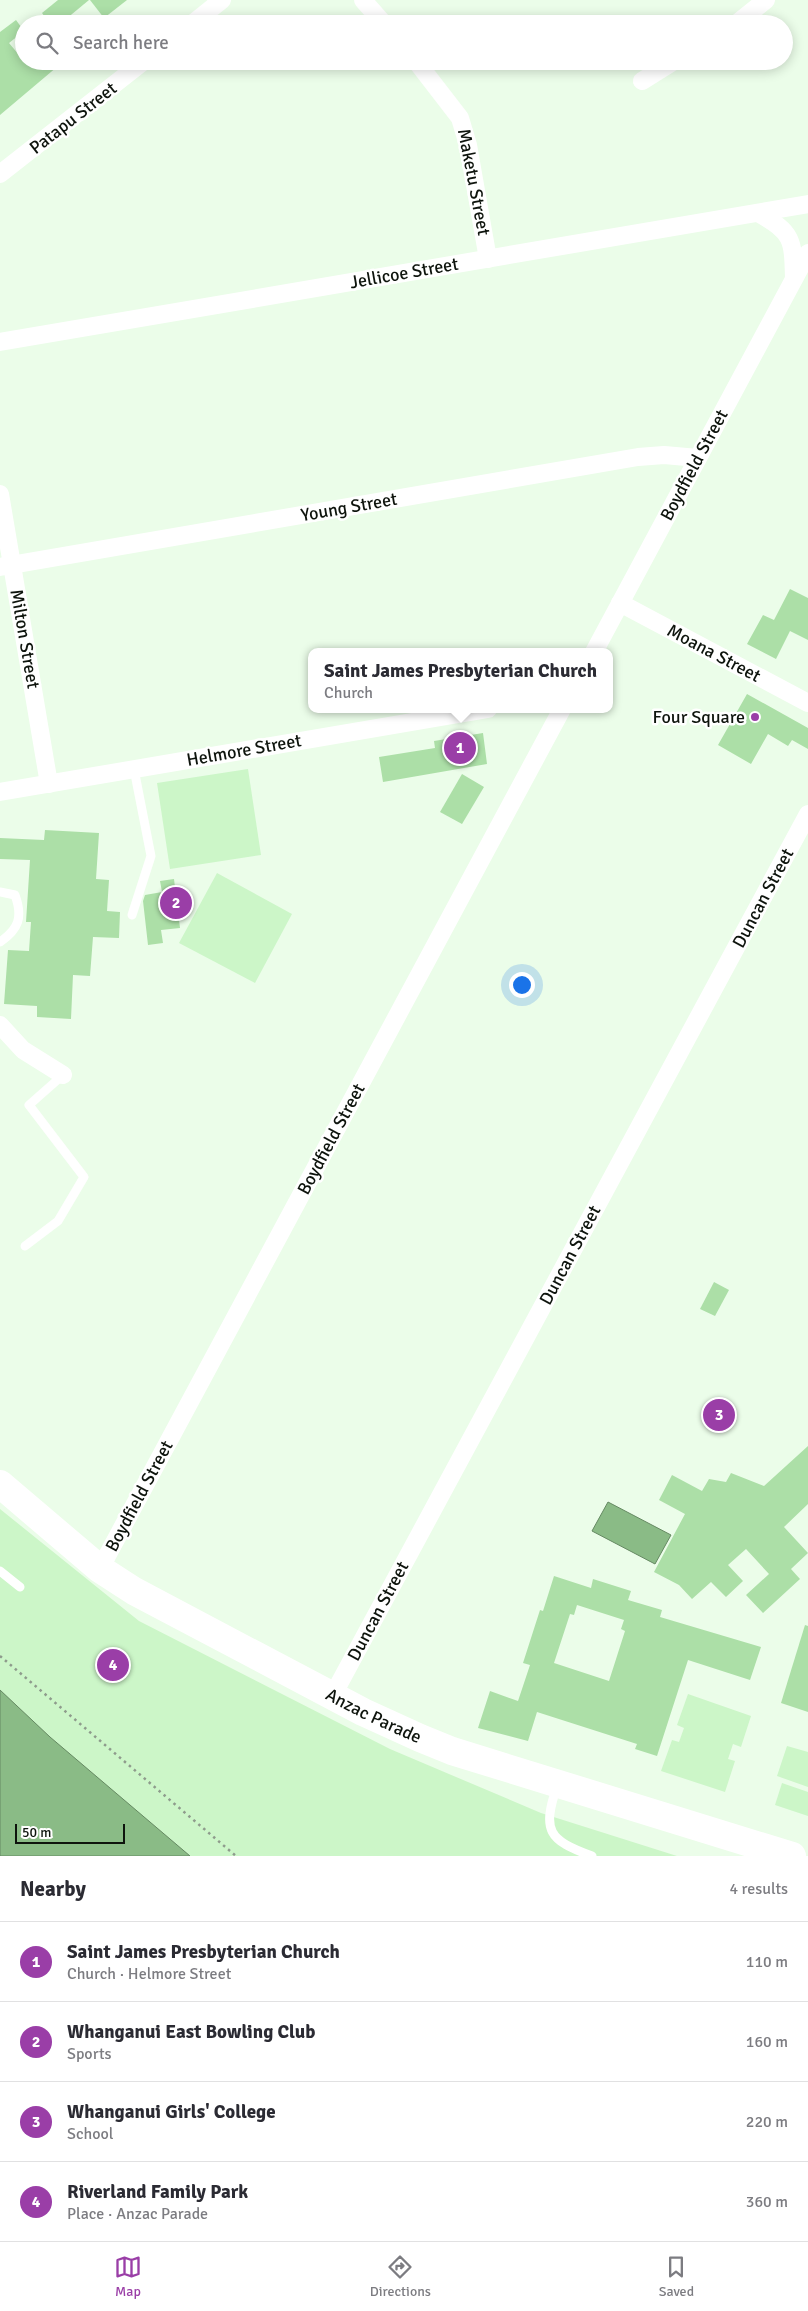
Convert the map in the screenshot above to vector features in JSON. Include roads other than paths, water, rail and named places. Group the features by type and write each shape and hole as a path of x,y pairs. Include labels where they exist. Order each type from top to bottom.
{"main road":[{"name":"Anzac Parade","path":"0,1484 100,1569 168,1610 394,1726 444,1748 792,1856"}],"street":[{"path":"203,15 222,0"},
{"path":"363,0 376,15"},
{"path":"747,15 766,0"},
{"name":"Patapu Street","path":"0,174 133,70"},
{"name":"Maketu Street","path":"423,70 454,108 465,130 488,259"},
{"path":"642,81 660,70"},
{"name":"Jellicoe Street","path":"0,342 808,204"},
{"name":"Boydfield Street","path":"758,213 782,228 788,236 793,246 794,279"},
{"name":"Boydfield Street","path":"596,648 808,253"},
{"name":"Young Street","path":"6,565 638,457 671,455 698,458"},
{"name":"Milton Street","path":"0,494 6,565 50,784"},
{"name":"Moana Street","path":"620,603 808,703"},
{"name":"Helmore Street","path":"0,792 464,713"},
{"name":"Boydfield Street","path":"100,1569 560,713"},
{"name":"Duncan Street","path":"333,1696 808,814"},
{"path":"0,1025 23,1050 63,1075"}],"lane":[{"path":"132,915 151,856 134,769"},
{"path":"0,892 15,895 20,911 11,934 0,942"},
{"path":"25,1246 58,1221 84,1177 30,1105 63,1075"},
{"path":"0,1571 20,1587"},
{"path":"558,1783 549,1809 549,1824 555,1837 565,1846 592,1856"}],"place":[{"name":"Four Square","path":"755,717"},
{"name":"Saint James Presbyterian Church","path":"460,748"},
{"name":"Whanganui East Bowling Club","path":"176,903"},
{"name":"Whanganui Girls' College","path":"719,1415"},
{"name":"Riverland Family Park","path":"113,1665"}]}
